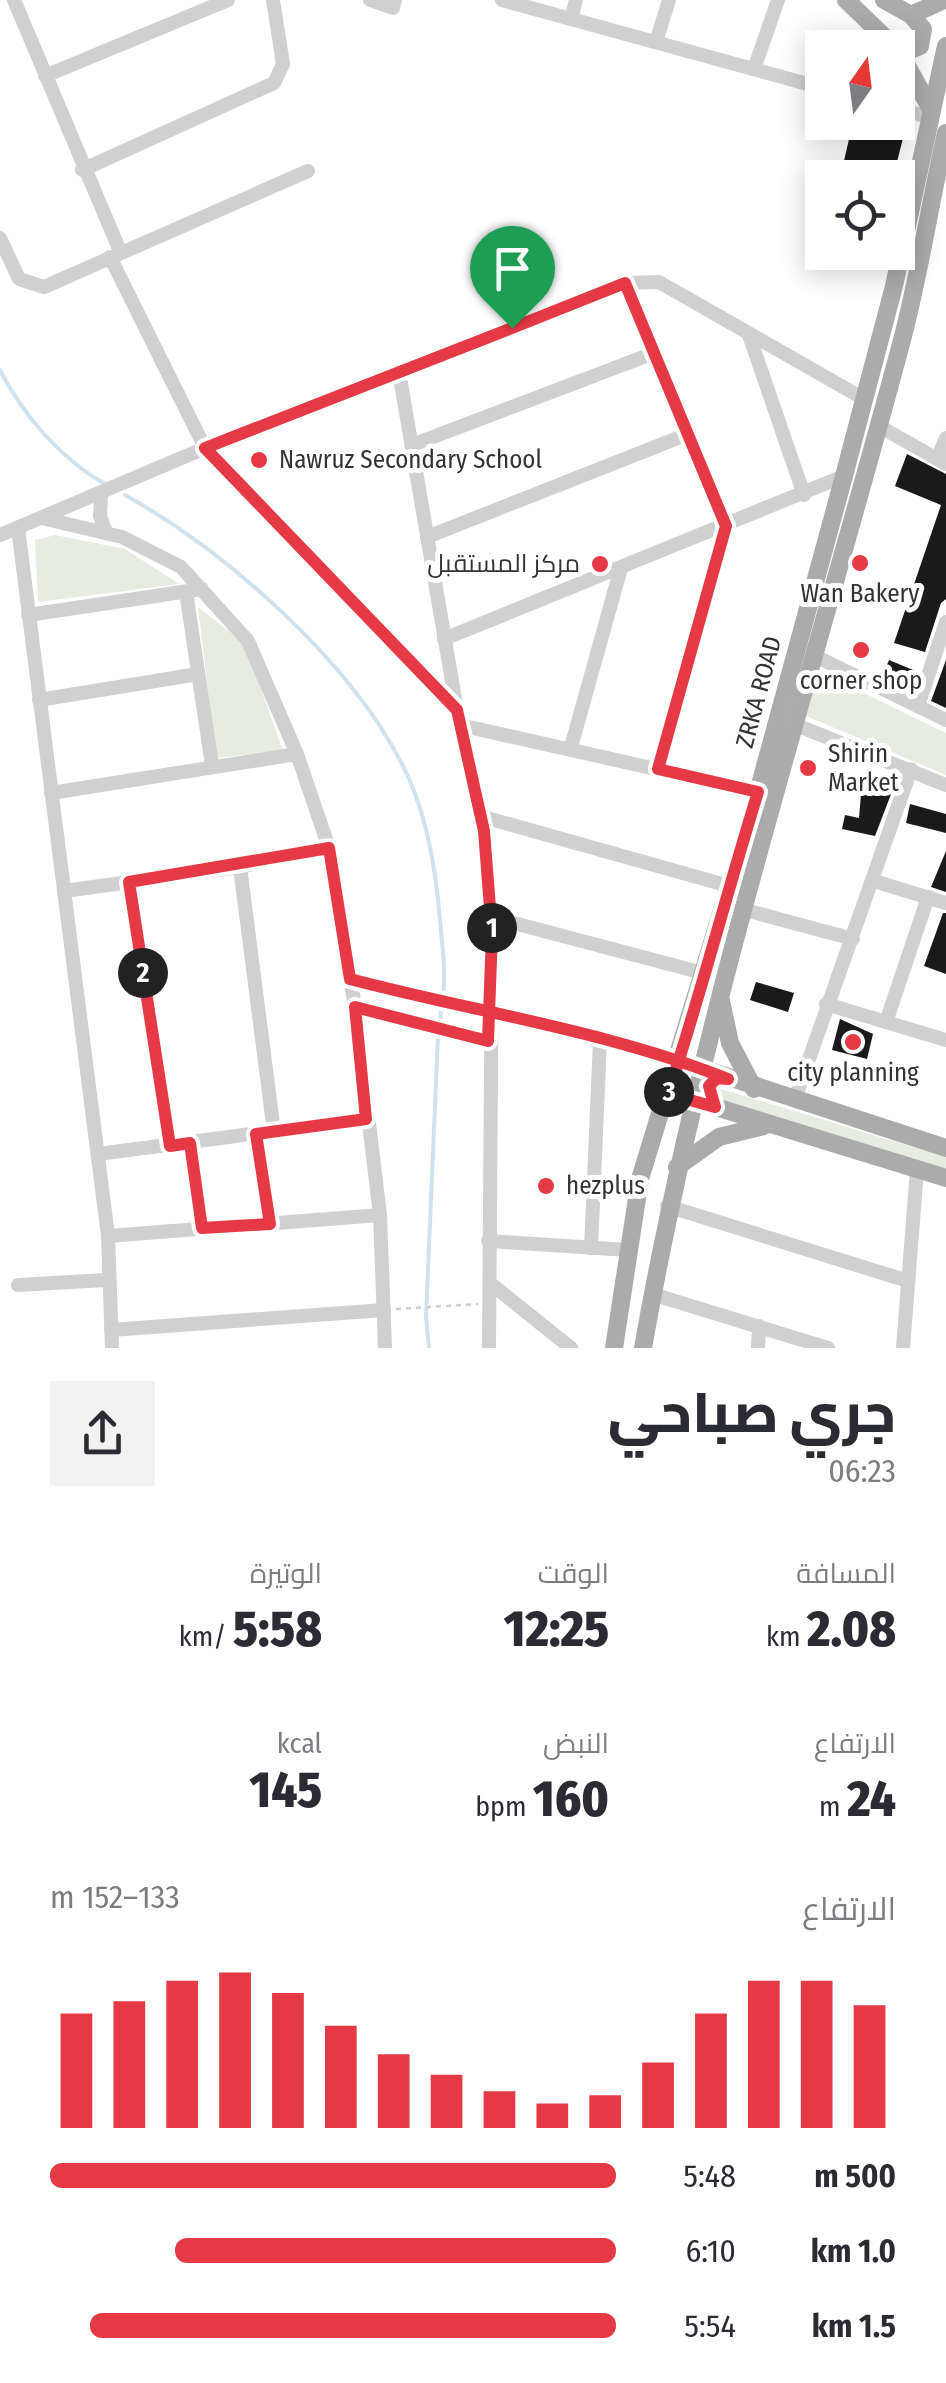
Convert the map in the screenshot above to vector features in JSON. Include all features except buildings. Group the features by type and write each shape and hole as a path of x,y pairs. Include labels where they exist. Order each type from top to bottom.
{"main road":[{"path":"846,0 877,30"},
{"path":"884,0 911,15 924,28 920,46 915,48"},
{"path":"911,15 944,0"},
{"name":"ZRKA ROAD","path":"614,1348 640,1179 758,792 844,476 894,286 946,46"},
{"path":"915,85 930,113"},
{"name":"ZRKA ROAD","path":"643,1348 676,1168 742,909 903,338 946,133"},
{"path":"720,993 730,1043 754,1088"},
{"path":"679,1059 754,1088 946,1148"},
{"path":"715,1107 709,1086 717,1078 728,1079"},
{"path":"668,1094 946,1178"},
{"path":"676,1168 718,1137 769,1126"}],"street":[{"path":"14,0 115,254 205,448 458,717 758,792"},
{"path":"45,76 228,0"},
{"path":"82,170 274,83 284,64 273,0"},
{"path":"370,0 393,8 395,0"},
{"path":"502,0 805,83"},
{"path":"571,19 576,0"},
{"path":"656,42 669,0"},
{"path":"754,69 778,0"},
{"path":"915,111 930,113"},
{"path":"0,238 19,279 30,286 44,287 308,171"},
{"path":"0,535 101,496 205,448 625,283 659,282 864,399"},
{"path":"625,283 726,526 658,769"},
{"path":"748,335 804,495"},
{"path":"412,445 654,354"},
{"path":"399,372 458,717 480,816 491,917 489,1348"},
{"path":"877,425 941,461 946,438"},
{"path":"427,537 688,434"},
{"path":"444,639 844,476"},
{"path":"101,496 100,516 106,532"},
{"path":"42,518 106,532 181,567 248,641 297,754 329,848 355,1007 380,1215 385,1348"},
{"path":"18,528 108,1236 106,1280 112,1348"},
{"path":"570,747 621,568"},
{"path":"28,615 202,590"},
{"path":"186,592 212,765"},
{"path":"918,706 946,622"},
{"path":"815,656 946,720"},
{"path":"39,700 198,674"},
{"path":"796,725 946,784"},
{"path":"51,793 297,754"},
{"path":"795,1099 911,769"},
{"path":"480,816 729,886"},
{"path":"64,890 240,866 329,848"},
{"path":"240,866 274,1132"},
{"path":"874,881 946,903"},
{"path":"129,882 170,1146"},
{"path":"886,1022 928,898"},
{"path":"742,909 852,939"},
{"path":"491,917 703,973"},
{"path":"350,979 679,1059"},
{"path":"826,1004 946,1040"},
{"path":"355,1007 488,1041"},
{"path":"591,1248 600,1041"},
{"path":"98,1154 366,1119"},
{"path":"256,1134 270,1224"},
{"path":"190,1143 202,1228"},
{"path":"903,1348 917,1170"},
{"path":"667,1206 908,1280"},
{"path":"108,1236 380,1215"},
{"path":"488,1242 628,1250"},
{"path":"18,1285 106,1280"},
{"path":"490,1283 571,1348"},
{"path":"652,1294 828,1348"},
{"path":"111,1330 384,1310"},
{"path":"758,1348 759,1326"}],"path":[{"path":"384,1310 490,1304"}],"shaded area":[{"path":"55,535 125,549 179,584 38,602 35,540"},
{"path":"198,607 245,644 283,751 216,758"},
{"path":"818,671 946,733 946,775 806,716"},
{"path":"718,1088 946,1157 946,1172 716,1098"}],"waterway":[{"path":"0,370 45,434 105,484"},
{"path":"125,495 204,546 282,612 351,686 379,725 418,801 433,860 444,968 443,996"},
{"path":"440,1022 441,1010"},
{"path":"429,1348 426,1317 438,1035"}],"place":[{"name":"Nawruz Secondary School","path":"259,460"},
{"name":"Wan Bakery","path":"860,563"},
{"name":"مركز المستقبل","path":"600,564"},
{"name":"corner shop","path":"861,650"},
{"name":"Shirin Market","path":"808,768"},
{"name":"city planning","path":"853,1042"},
{"name":"hezplus","path":"546,1186"}],"route":[{"path":"512,328 205,448 457,710 484,831 492,933 490,1014 488,1041 355,1007 366,1119 256,1134 270,1224 202,1228 190,1143 170,1146 129,882 329,848 350,979 411,996 490,1014 679,1059 728,1079 717,1078 709,1086 708,1096 715,1107 668,1094 679,1059 703,973 758,792 658,769 726,526 625,283 512,328"}]}
